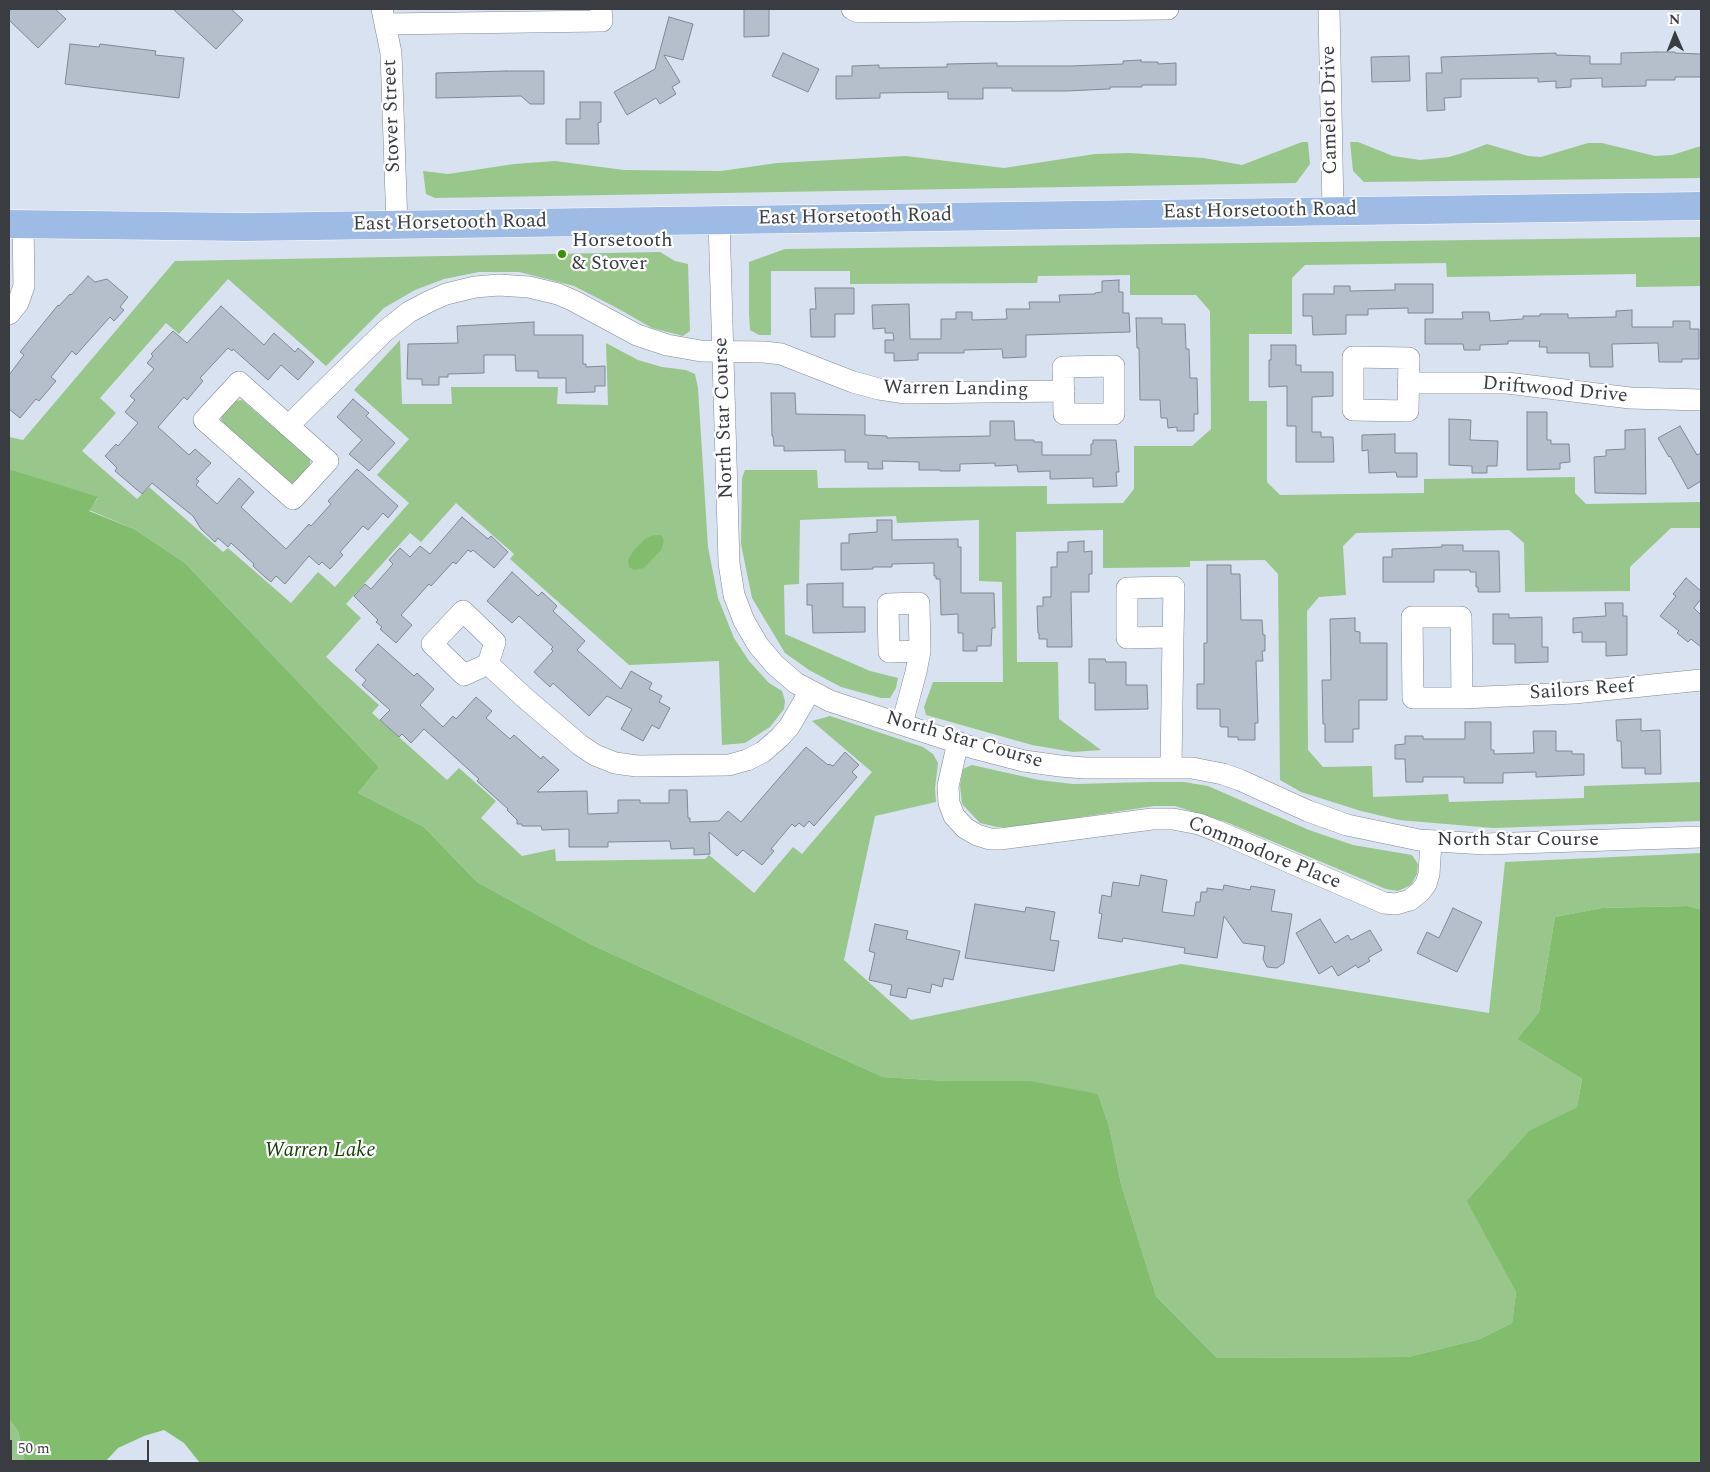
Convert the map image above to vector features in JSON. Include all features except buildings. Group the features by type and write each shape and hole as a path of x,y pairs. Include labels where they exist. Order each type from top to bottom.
{"main road":[{"name":"East Horsetooth Road","path":"16,224 245,227 1701,206"}],"street":[{"path":"384,16 602,21 601,9"},
{"path":"852,9 858,12 1168,9"},
{"name":"Camelot Drive","path":"1329,9 1332,211"},
{"name":"Stover Street","path":"384,16 391,53 393,77 397,225"},
{"name":"North Star Course","path":"719,220 729,563 734,595 744,621 758,645 775,665 796,683 830,701 1024,761 1085,768 1192,768 1223,774 1308,811 1347,824 1386,834 1431,842 1485,844 1701,837"},
{"path":"9,314 18,303 24,286 16,224"},
{"name":"Warren Landing","path":"288,426 385,331 409,312 446,294 475,287 499,285 529,287 558,294 637,335 667,345 702,351 781,354 853,382 879,389 906,393 1064,391"},
{"path":"238,382 288,426 328,462 293,500 204,420 238,382"},
{"name":"Driftwood Drive","path":"1408,383 1507,383 1630,398 1701,400"},
{"path":"1171,767 1173,638"},
{"path":"902,724 920,651"},
{"path":"488,664 580,745 595,755 616,763 637,766 729,764 747,760 763,752 780,737 789,727 810,691"},
{"name":"Sailors Reef","path":"1462,698 1574,693 1701,680"},
{"name":"Commodore Place","path":"958,742 948,786 949,803 954,816 966,828 977,835 990,839 1152,819 1173,819 1199,824 1384,903 1396,904 1410,900 1426,884 1429,874 1431,842"}],"shaded area":[{"path":"1302,142 1308,142 1310,164 1296,183 435,198 426,194 423,171 448,174 514,164 555,161 624,170 721,171 777,163 906,156 1004,168 1095,154 1130,153 1204,158 1242,165"},
{"path":"1350,142 1358,142 1393,156 1420,160 1449,157 1487,144 1528,156 1541,157 1588,143 1602,143 1655,156 1672,155 1701,146 1701,178 1364,182 1353,171"},
{"path":"1701,237 1701,286 1636,287 1636,274 1447,277 1446,263 1305,265 1292,278 1292,334 1249,334 1249,401 1267,401 1267,482 1280,495 1424,493 1424,479 1575,477 1575,493 1586,504 1701,502 1701,528 1671,528 1630,567 1630,591 1525,592 1524,543 1509,530 1356,533 1343,546 1346,595 1319,597 1307,611 1308,750 1323,767 1372,766 1373,797 1448,794 1449,802 1584,798 1584,786 1701,782 1701,821 1493,828 1399,820 1361,811 1301,792 1280,780 1278,574 1265,560 1190,561 1190,567 1103,568 1103,530 1016,532 1017,662 1058,662 1059,719 1101,750 1073,752 1032,745 926,715 924,707 933,682 1003,682 1002,582 979,581 979,520 897,523 896,516 800,520 799,584 784,585 785,634 870,671 898,678 896,688 890,698 881,698 841,687 809,670 785,653 752,598 741,544 742,478 745,470 817,470 818,488 1047,486 1047,504 1123,503 1134,489 1134,446 1192,446 1211,429 1210,311 1196,295 1130,295 1130,275 1038,276 1037,283 850,284 850,271 771,271 771,335 759,335 750,330 749,262 785,249"},
{"path":"660,252 675,261 688,264 690,331 683,336 652,328 574,286 519,272 479,272 444,279 415,290 384,308 326,366 228,279 179,334 166,323 100,398 116,413 82,451 137,499 149,487 223,552 228,548 291,603 318,572 335,587 409,503 377,475 409,439 354,390 400,340 402,404 452,404 451,387 558,387 557,404 608,405 606,343 638,360 662,367 686,370 695,374 698,388 708,547 718,598 734,638 749,661 769,683 782,691 785,701 784,709 770,727 745,743 722,745 719,661 629,665 510,559 514,554 456,503 421,542 410,533 346,604 361,618 326,657 379,705 372,713 447,780 459,768 496,801 481,818 522,856 555,849 556,861 705,859 709,855 754,893 793,847 802,854 872,772 812,721 830,716 923,747 933,754 938,763 935,788 936,802 875,816 844,960 911,1020 1181,964 1489,1013 1505,862 1701,853 1701,910 1688,906 1602,908 1555,917 1539,1012 1517,1039 1582,1079 1577,1107 1530,1130 1497,1255 1516,1292 1512,1323 1480,1339 1408,1357 1217,1358 1156,1296 1121,1184 1109,1126 1098,1094 883,1077 592,945 477,882 424,827 358,793 379,767 185,563 134,529 89,510 98,498 9,469 9,437 23,440 175,261"},
{"path":"242,400 310,459 310,464 296,482 291,483 221,421 222,416 235,401"},
{"path":"972,765 1039,780 1073,784 1184,782 1208,786 1309,830 1353,845 1412,855 1418,864 1417,874 1411,885 1398,891 1386,889 1226,822 1175,806 1154,806 1015,827 997,827 980,823 962,804 960,785 963,769"},
{"path":"9,1419 18,1431 25,1463 9,1463"}],"water":[{"name":"Warren Lake","path":"9,469 98,497 89,511 134,529 185,563 379,767 358,793 424,827 477,882 592,945 883,1077 947,1081 1030,1081 1098,1094 1109,1126 1121,1184 1156,1296 1217,1358 1408,1357 1480,1339 1512,1323 1516,1292 1467,1201 1530,1130 1577,1107 1582,1079 1517,1039 1539,1012 1555,917 1602,908 1688,906 1701,910 1701,1463 200,1463 184,1443 164,1430 144,1436 118,1448 104,1463 25,1463 18,1431 9,1419"},
{"path":"654,535 661,535 664,541 661,550 644,568 634,570 629,567 628,560 634,550 645,539"}],"place":[{"name":"Horsetooth & Stover","path":"562,254"}]}
